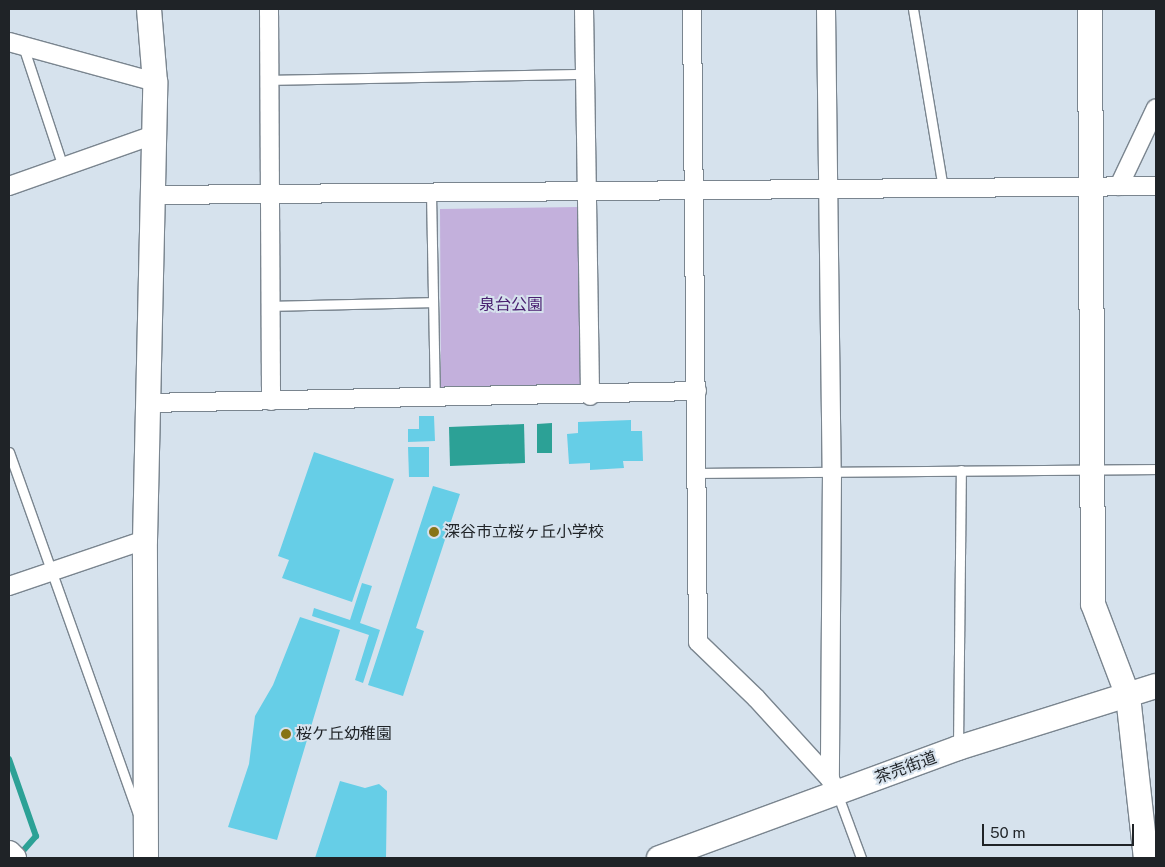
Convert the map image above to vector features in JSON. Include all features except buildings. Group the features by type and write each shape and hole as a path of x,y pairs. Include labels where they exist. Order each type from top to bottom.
{"street":[{"path":"146,848 145,540 155,82 149,9"},
{"path":"269,9 272,401"},
{"path":"584,9 590,396"},
{"path":"692,9 698,642 756,698 834,786"},
{"path":"826,9 834,786"},
{"path":"1090,9 1094,470 1093,604 1128,696 1146,858"},
{"path":"16,44 155,82"},
{"path":"1119,186 1156,108"},
{"path":"9,186 154,134"},
{"path":"153,195 1156,186"},
{"path":"148,403 590,396 697,391"},
{"path":"9,586 145,540"},
{"name":"茶売街道","path":"659,858 834,786 1156,686"},
{"path":"9,853 14,858"}],"lane":[{"path":"914,9 943,188"},
{"path":"16,44 63,167"},
{"path":"269,80 585,74"},
{"path":"431,193 435,399"},
{"path":"271,306 433,302"},
{"path":"9,452 146,848"},
{"path":"697,473 1156,469"},
{"path":"958,748 961,470"},
{"path":"834,786 861,858"}],"green space":[{"name":"泉台公園","path":"579,207 583,388 441,395 440,209"}],"shaded area":[{"path":"552,423 552,453 537,453 537,424"},
{"path":"524,424 525,463 450,466 449,427"}],"waterway":[{"path":"9,759 36,836 24,850"}],"place":[{"name":"深谷市立桜ヶ丘小学校","path":"434,532"},
{"name":"桜ケ丘幼稚園","path":"286,734"}]}
